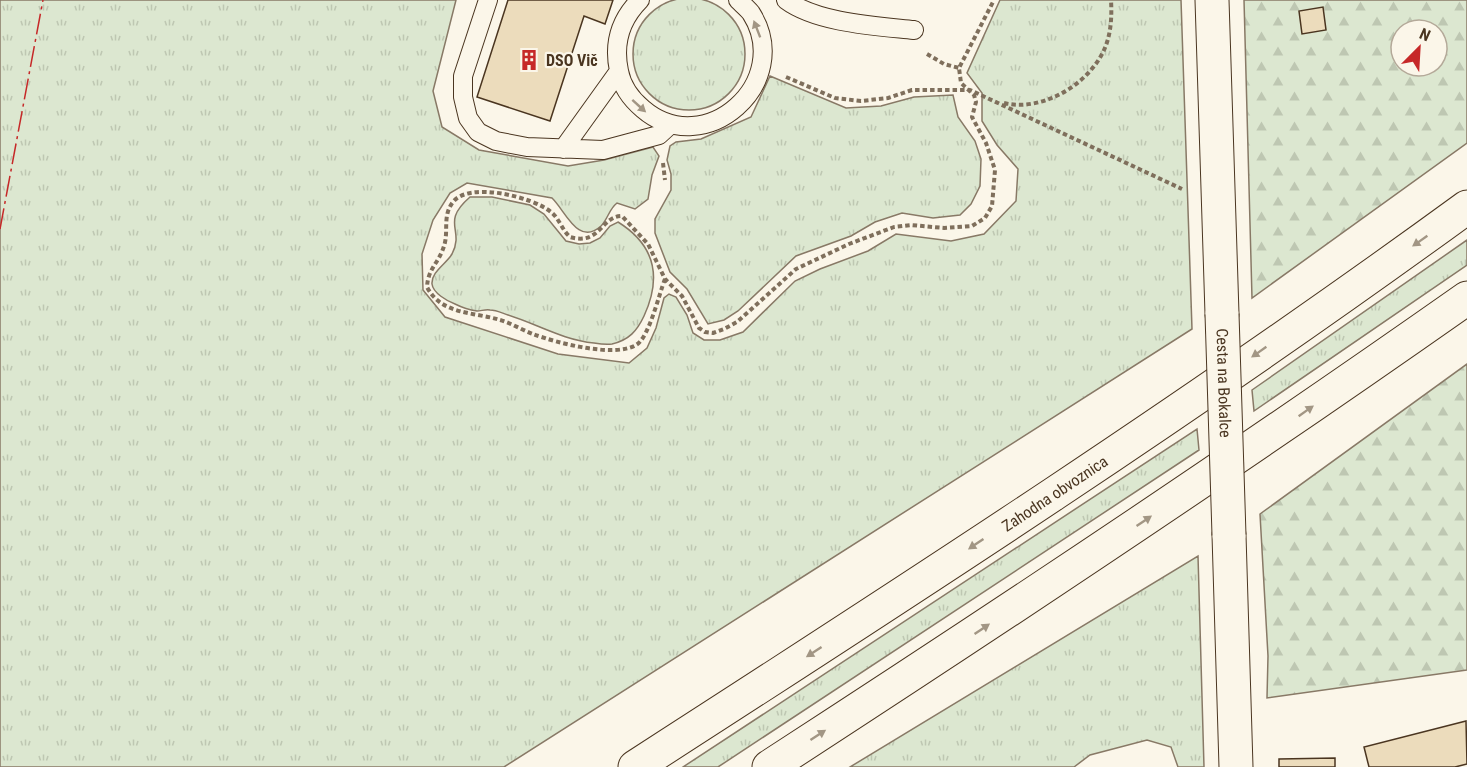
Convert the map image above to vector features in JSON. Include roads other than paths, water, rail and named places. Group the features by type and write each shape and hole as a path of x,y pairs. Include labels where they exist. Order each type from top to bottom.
{"main road":[{"name":"Cesta na Bokalce","path":"1212,0 1236,767"},
{"name":"Zahodna obvoznica","path":"635,767 1128,444 1467,207"},
{"path":"769,767 1287,425 1467,298"}],"lane":[{"path":"488,0 463,76 463,97 468,118 478,132 496,141 527,147 603,150 659,135 671,124"},
{"path":"640,0 628,12 618,34 616,57 620,80 632,100 650,115 671,124 696,126 720,120 740,106 755,85 762,61 760,36 751,13 738,0"},
{"path":"786,0 829,19 914,30"},
{"path":"563,149 619,71"}],"place":[{"name":"DSO Vič","path":"529,60"}]}
